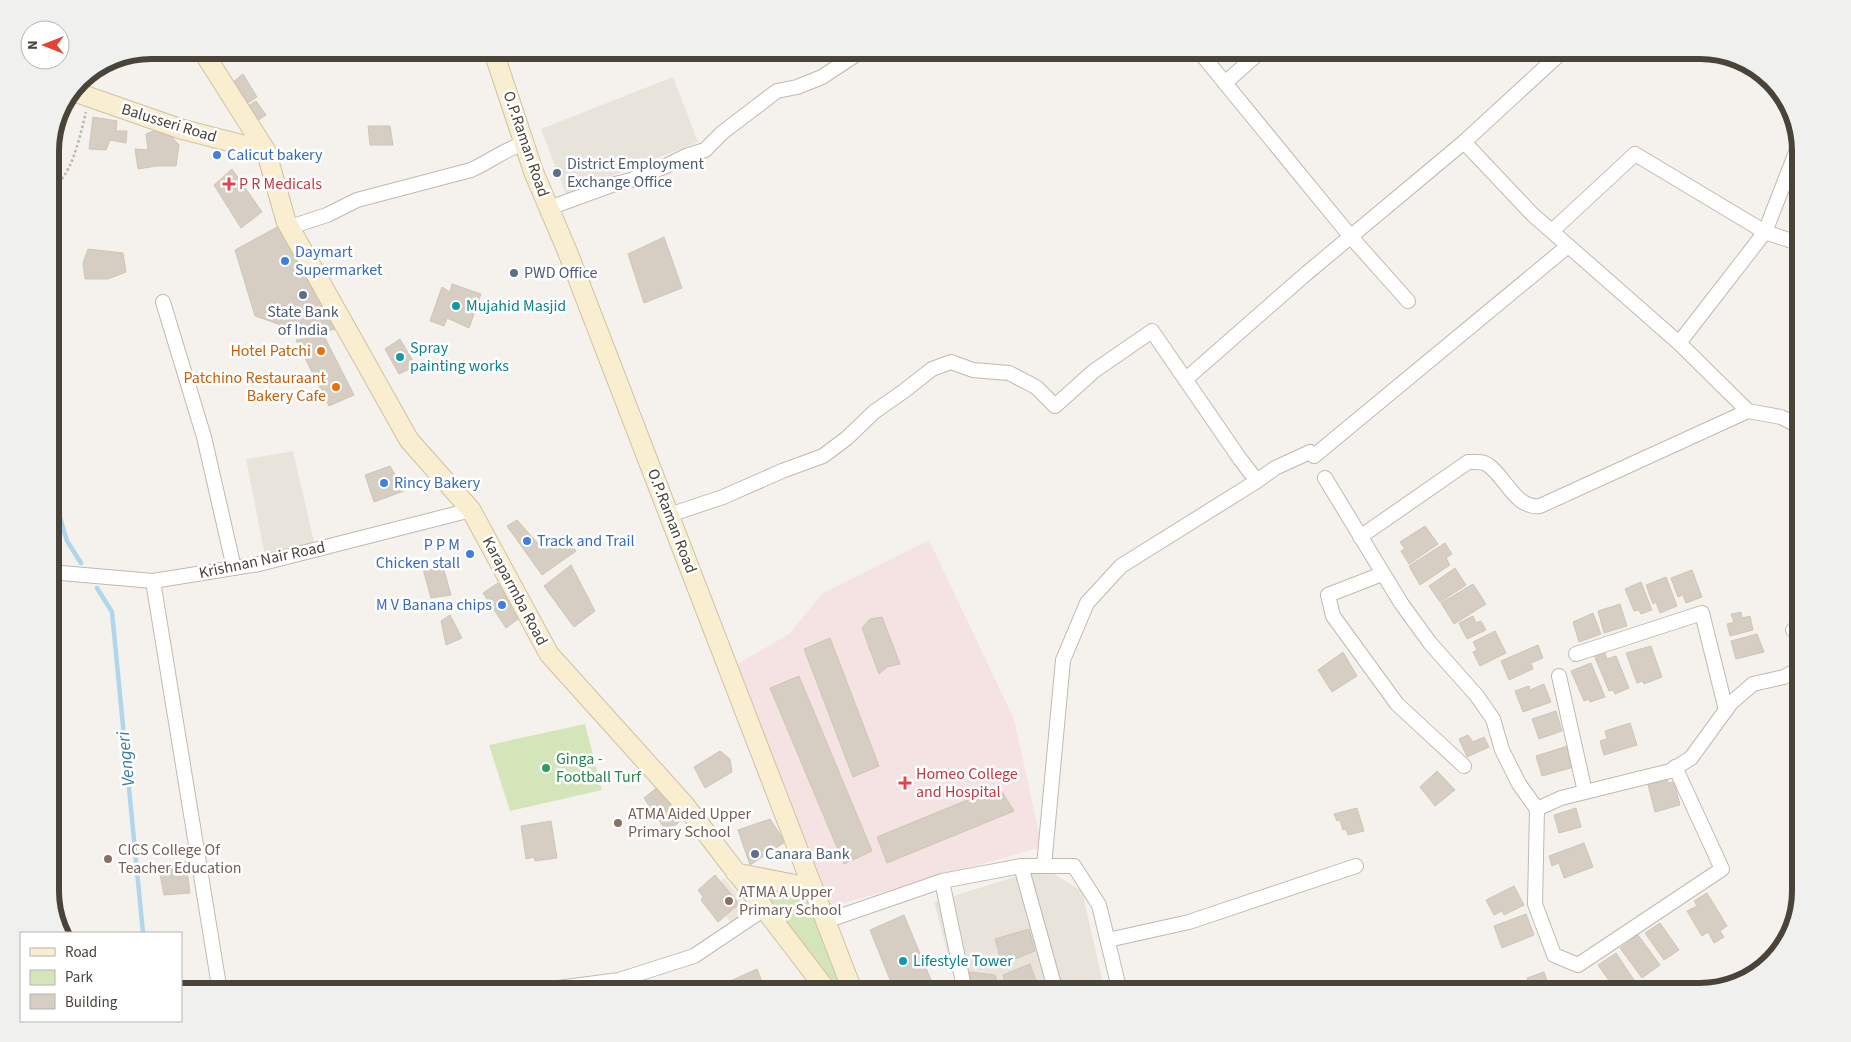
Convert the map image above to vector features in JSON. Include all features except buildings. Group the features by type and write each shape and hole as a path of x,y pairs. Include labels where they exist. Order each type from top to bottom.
{"main road":[{"name":"Karaparmba Road","path":"208,59 266,151 286,220 409,440 471,510 549,654 684,804 821,983"},
{"name":"O.P.Raman Road","path":"496,59 549,208 850,983"},
{"name":"Balusseri Road","path":"79,94 181,129 266,151"},
{"path":"736,873 813,888"}],"street":[{"path":"549,208 631,180 704,150 723,132 777,91 797,88 822,77 849,59"},
{"path":"1205,59 1351,237 1408,301"},
{"path":"1225,83 1252,59"},
{"path":"1186,379 1307,273 1464,142 1554,59"},
{"path":"1464,142 1532,214 1679,343 1748,411 1781,417 1792,422"},
{"path":"290,227 327,215 357,200 470,170 487,163 508,148 525,143"},
{"path":"1552,232 1635,154 1765,232 1792,241"},
{"path":"1679,343 1765,232 1792,163"},
{"path":"1044,866 1063,660 1087,603 1121,566 1275,468 1310,452 1314,456 1568,246"},
{"path":"163,302 204,437 234,568"},
{"path":"669,515 723,497 782,471 823,456 847,438 874,412 932,369 951,362 973,370 1009,373 1036,387 1056,406 1094,372 1152,330 1257,481"},
{"path":"1360,537 1468,462 1487,464 1520,500 1531,507 1540,506 1748,411"},
{"path":"1325,478 1382,574 1430,643 1493,719 1502,750 1519,784 1537,809 1535,904 1554,955 1578,965 1722,869 1676,767"},
{"name":"Krishnan Nair Road","path":"59,573 153,580 234,568 259,564 471,510"},
{"path":"1382,574 1328,595 1333,616 1397,704 1464,766"},
{"path":"153,580 219,983"},
{"path":"1576,654 1702,613 1726,710"},
{"path":"1537,809 1561,798 1670,771 1691,758 1731,703 1753,684 1784,677 1792,673"},
{"path":"1559,676 1585,792"},
{"path":"1020,866 1053,983"},
{"path":"826,921 942,881 1020,866 1074,866 1099,905 1118,983"},
{"path":"1108,940 1189,922 1356,866"},
{"path":"942,881 963,983"},
{"path":"596,983 619,980 694,956 764,909"}],"path":[{"path":"59,183 68,169 76,148 88,104"}],"shaded area":[{"path":"673,77 698,142 566,194 541,129"},
{"path":"293,451 314,542 265,556 246,459"},
{"name":"Homeo College and Hospital","path":"929,540 1014,719 1042,847 830,907 736,665 789,634 823,593"},
{"path":"1044,868 1082,891 1103,983 956,983 934,902"},
{"name":"ATMA A Upper Primary School","path":"724,878 749,909 733,926 710,894"}],"green space":[{"name":"Ginga - Football Turf","path":"585,724 602,790 510,811 489,745"},
{"path":"746,879 813,888 846,983 822,983"}],"waterway":[{"name":"Vengeri","path":"59,514 67,541 81,563"},
{"name":"Vengeri","path":"97,588 112,612 143,932"}],"place":[{"name":"Calicut bakery","path":"217,155"},
{"name":"District Employment Exchange Office","path":"557,173"},
{"name":"P R Medicals","path":"229,184"},
{"name":"Daymart Supermarket","path":"285,261"},
{"name":"PWD Office","path":"514,273"},
{"name":"State Bank of India","path":"303,295"},
{"name":"Mujahid Masjid","path":"456,306"},
{"name":"Hotel Patchi","path":"321,351"},
{"name":"Spray painting works","path":"400,357"},
{"name":"Patchino Restauraant Bakery Cafe","path":"336,387"},
{"name":"Rincy Bakery","path":"384,483"},
{"name":"Track and Trail","path":"527,541"},
{"name":"P P M Chicken stall","path":"470,554"},
{"name":"M V Banana chips","path":"502,605"},
{"name":"Ginga - Football Turf","path":"546,768"},
{"name":"Homeo College and Hospital","path":"905,783"},
{"name":"ATMA Aided Upper Primary School","path":"618,823"},
{"name":"Canara Bank","path":"755,854"},
{"name":"CICS College Of Teacher Education","path":"108,859"},
{"name":"ATMA A Upper Primary School","path":"729,901"},
{"name":"Lifestyle Tower","path":"903,961"}]}
